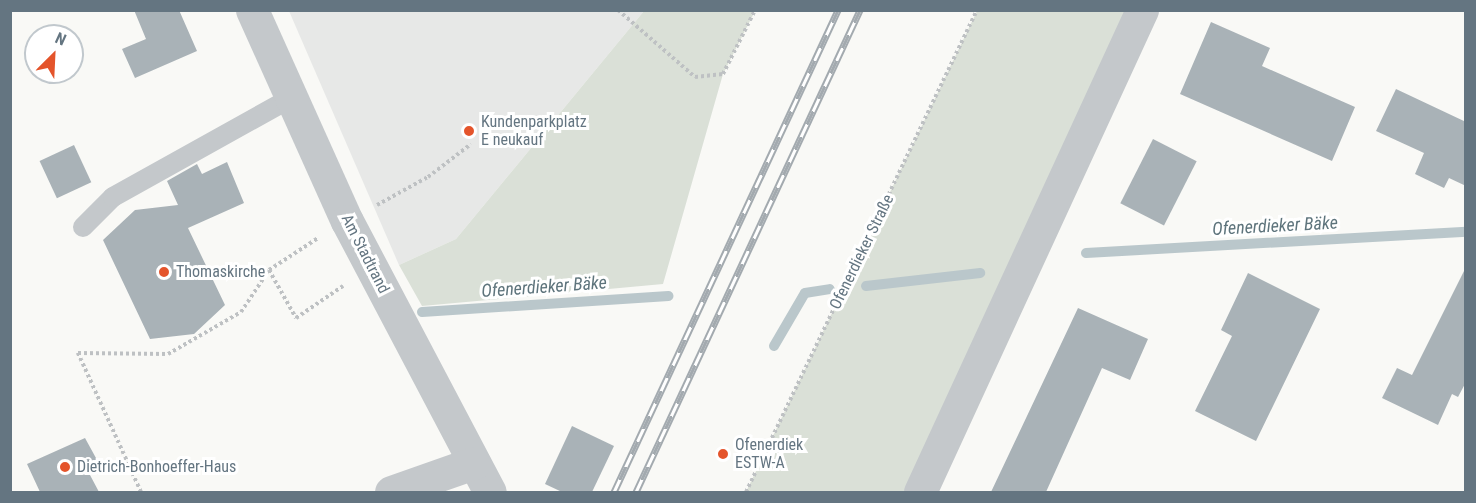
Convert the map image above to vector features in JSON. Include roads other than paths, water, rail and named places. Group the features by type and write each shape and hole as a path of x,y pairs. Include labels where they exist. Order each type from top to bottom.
{"street":[{"name":"Am Stadtrand","path":"252,10 289,99 347,221 490,492"},
{"path":"920,492 1142,10"},
{"path":"391,492 474,463"}],"lane":[{"path":"83,227 113,197 289,99"}],"waterway":[{"name":"Ofenerdieker Bäke","path":"1086,253 1466,232"},
{"name":"Ofenerdieker Bäke","path":"866,286 980,273"},
{"name":"Ofenerdieker Bäke","path":"774,346 805,293 830,289"},
{"name":"Ofenerdieker Bäke","path":"422,312 668,296"}],"railway":[{"path":"614,492 838,10"},
{"path":"636,492 860,10"}],"place":[{"name":"Kundenparkplatz E neukauf","path":"469,131"},
{"name":"Thomaskirche","path":"164,272"},
{"name":"Ofenerdiek ESTW-A","path":"723,454"},
{"name":"Dietrich-Bonhoeffer-Haus","path":"65,467"}]}
